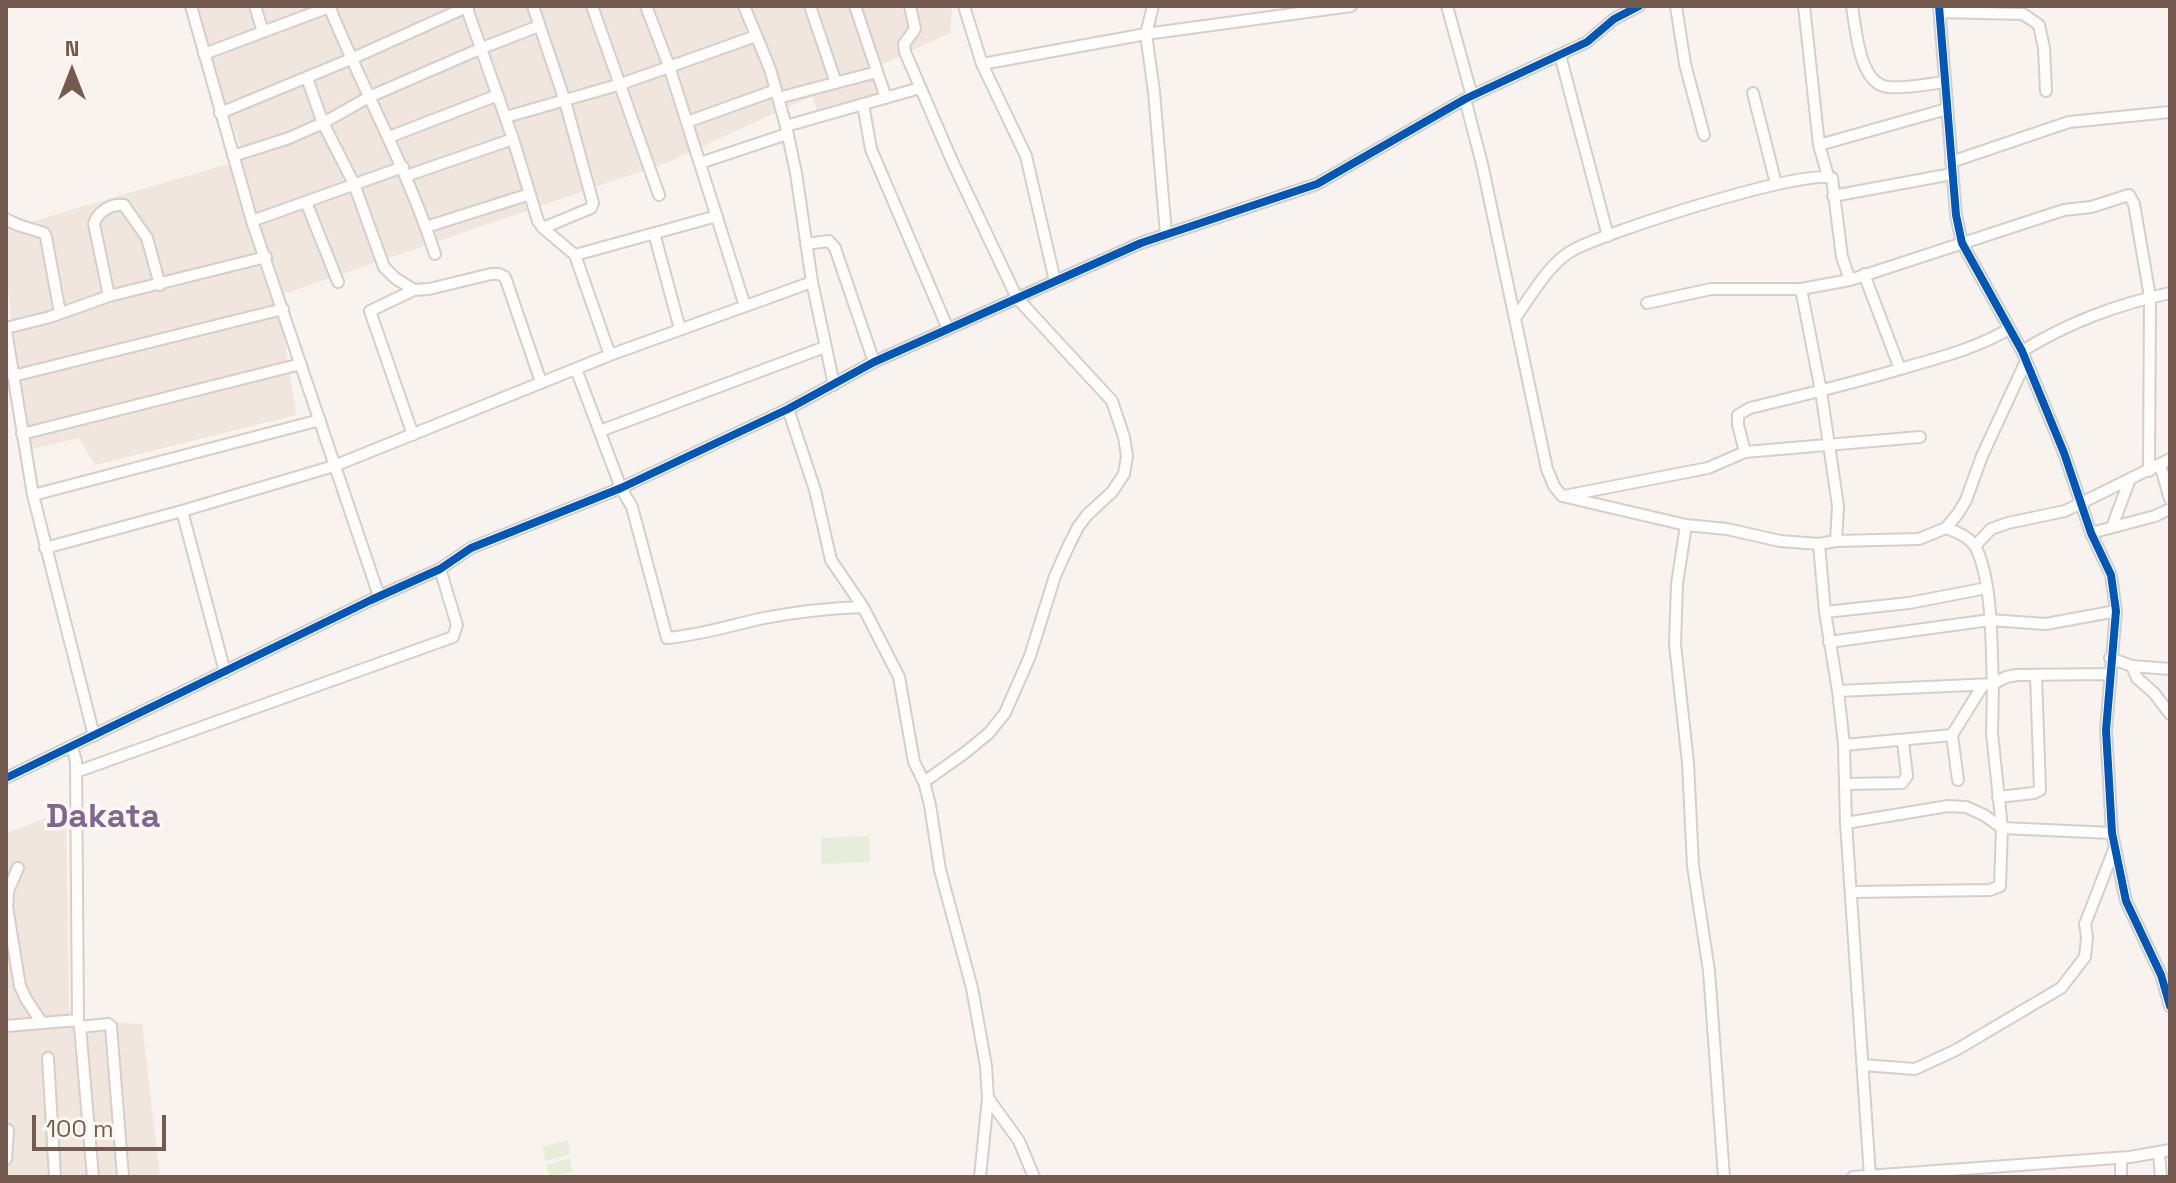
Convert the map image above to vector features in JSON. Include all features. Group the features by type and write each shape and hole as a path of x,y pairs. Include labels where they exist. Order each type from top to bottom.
{"street":[{"path":"255,6 263,32"},
{"path":"204,54 330,6 351,59 405,172 435,254"},
{"path":"220,113 351,59 467,6 538,221 575,255 610,355"},
{"path":"533,6 565,101 593,206 543,228"},
{"path":"592,6 659,195"},
{"path":"646,6 669,66 745,306"},
{"path":"744,6 770,69 786,130 796,173 812,282 834,385"},
{"path":"810,6 836,83"},
{"path":"855,6 886,98"},
{"path":"910,6 915,29 903,47 953,163 1017,298 1112,401 1127,456 1124,474 1112,492 1087,515 1068,547 1055,576 1030,656 1005,713 989,733 924,782"},
{"path":"964,6 982,64 1026,156 1055,281"},
{"path":"1153,6 1146,34 1166,234"},
{"path":"982,64 1146,34 1351,6"},
{"path":"1447,6 1547,469 1562,496 1686,525 1727,529 1780,541 1819,544 1919,539 1946,528 1966,500 2024,356 2074,322 2110,308 2170,293"},
{"path":"6,778 440,569 471,548 621,488 788,409 874,362 1141,243 1317,184 1468,98 1587,42 1614,19 1639,6"},
{"path":"1676,6 1685,64 1704,135"},
{"path":"1804,6 1819,145 1828,176 1832,178 1842,257 1850,280"},
{"path":"1852,6 1866,71 1876,83 1887,88 1945,82"},
{"path":"194,7 204,54 252,221 379,596"},
{"path":"2046,91 2044,48 2039,25 2023,14 1940,9 1952,174 1962,243 2024,356 2114,587 2116,611 2106,730 2112,833 2126,901 2161,975 2170,1006"},
{"path":"233,156 289,138 369,97 539,26"},
{"path":"506,117 621,84 756,36"},
{"path":"1560,55 1608,236"},
{"path":"687,122 777,94 877,72"},
{"path":"307,78 323,123 354,184 384,267 414,290"},
{"path":"700,163 786,130 920,88"},
{"path":"1753,93 1776,184"},
{"path":"389,137 498,95"},
{"path":"863,104 871,149 948,329"},
{"path":"1819,145 1947,109"},
{"path":"1951,162 2069,122 2170,112"},
{"path":"252,221 354,184 513,139"},
{"path":"1833,196 1952,174"},
{"path":"1515,318 1558,262 1573,249 1661,218 1776,184 1828,176"},
{"path":"426,227 530,194"},
{"path":"1647,303 1711,289 1801,289 1850,280 2064,210 2091,207 2129,195 2134,204 2150,297 2149,471"},
{"path":"306,202 338,282"},
{"path":"109,296 94,224 98,215 117,204 124,205 147,238 160,285"},
{"path":"575,255 717,216"},
{"path":"6,219 44,233 60,313"},
{"path":"654,233 680,329"},
{"path":"806,244 829,241 835,248 874,362"},
{"path":"94,736 33,495 6,330 109,296 266,257"},
{"path":"413,435 370,311 414,290 491,274 505,277 541,382"},
{"path":"1864,274 1900,369"},
{"path":"45,548 334,466 610,355 812,282"},
{"path":"1801,289 1821,391 1838,506 1836,541"},
{"path":"13,376 283,309"},
{"path":"1745,452 1738,415 1750,408 1964,351 2009,329"},
{"path":"600,431 825,347"},
{"path":"22,434 301,364"},
{"path":"576,369 621,488 632,507 667,638 707,634 783,615 863,607"},
{"path":"788,409 815,490 831,560 863,607 899,677 914,762 930,805 940,870 972,988 986,1066 988,1098 980,1177"},
{"path":"33,495 320,420"},
{"path":"1562,496 1708,468 1745,452 1920,437"},
{"path":"1975,546 1991,529 2065,511 2165,462 2170,499"},
{"path":"2112,527 2130,479"},
{"path":"2091,533 2170,509"},
{"path":"182,511 225,672"},
{"path":"1686,525 1677,584 1675,644 1688,763 1693,866 1709,971 1724,1177"},
{"path":"1851,892 1990,890 2000,886 2002,828 1988,684 1990,620 1987,588 1975,546 1963,535 1946,528"},
{"path":"1819,544 1825,612 1844,745 1846,823 1863,1065 1865,1176"},
{"path":"76,772 453,637 457,625 440,569"},
{"path":"1825,612 1909,603 1987,588"},
{"path":"1829,642 1990,620 2046,624 2116,611"},
{"path":"2110,658 2132,666 2170,669"},
{"path":"2132,666 2137,678 2170,714"},
{"path":"1838,691 1988,684 2006,677 2036,675 2109,674"},
{"path":"1998,797 2040,790 2036,675"},
{"path":"1958,780 1952,735 1988,684"},
{"path":"1844,745 1952,735"},
{"path":"1845,784 1902,783 1907,776 1903,741"},
{"path":"72,747 76,761 79,1024 93,1177"},
{"path":"1846,823 1948,806 1966,807 2002,828 2112,833"},
{"path":"1863,1065 1915,1069 1956,1050 2061,988 2085,957 2085,924 2116,845"},
{"path":"18,868 8,891 7,907 20,986 42,1023"},
{"path":"6,1026 42,1023 111,1026 123,1177"},
{"path":"48,1058 55,1177"},
{"path":"988,1098 1019,1141 1034,1177"},
{"path":"6,1159 8,1130"},
{"path":"1853,1177 2121,1158 2164,1152 2161,1177"},
{"path":"2121,1158 2121,1177"}],"shaded area":[{"path":"194,6 952,6 950,33 820,93 874,79 879,96 818,114 812,96 666,163 278,296 296,415 95,465 79,438 24,451 24,425 6,274 6,229 245,159 200,37"},
{"path":"66,811 69,1005 72,1020 142,1024 160,1177 6,1177 6,833"}],"green space":[{"path":"869,836 870,862 821,864 821,838"},
{"path":"567,1140 571,1154 546,1161 542,1147"},
{"path":"569,1158 573,1172 550,1177 546,1165"}],"cycle path":[{"path":"6,778 440,569 471,548 621,488 788,409 874,362 1141,243 1317,184 1465,99 1587,42 1614,19 1639,6"},
{"path":"1939,6 1956,215 1962,243 2022,351 2064,453 2091,533 2111,575 2116,611 2106,730 2112,833 2126,901 2161,975 2170,1006"}],"district":[{"name":"Dakata","path":"103,818"}]}
